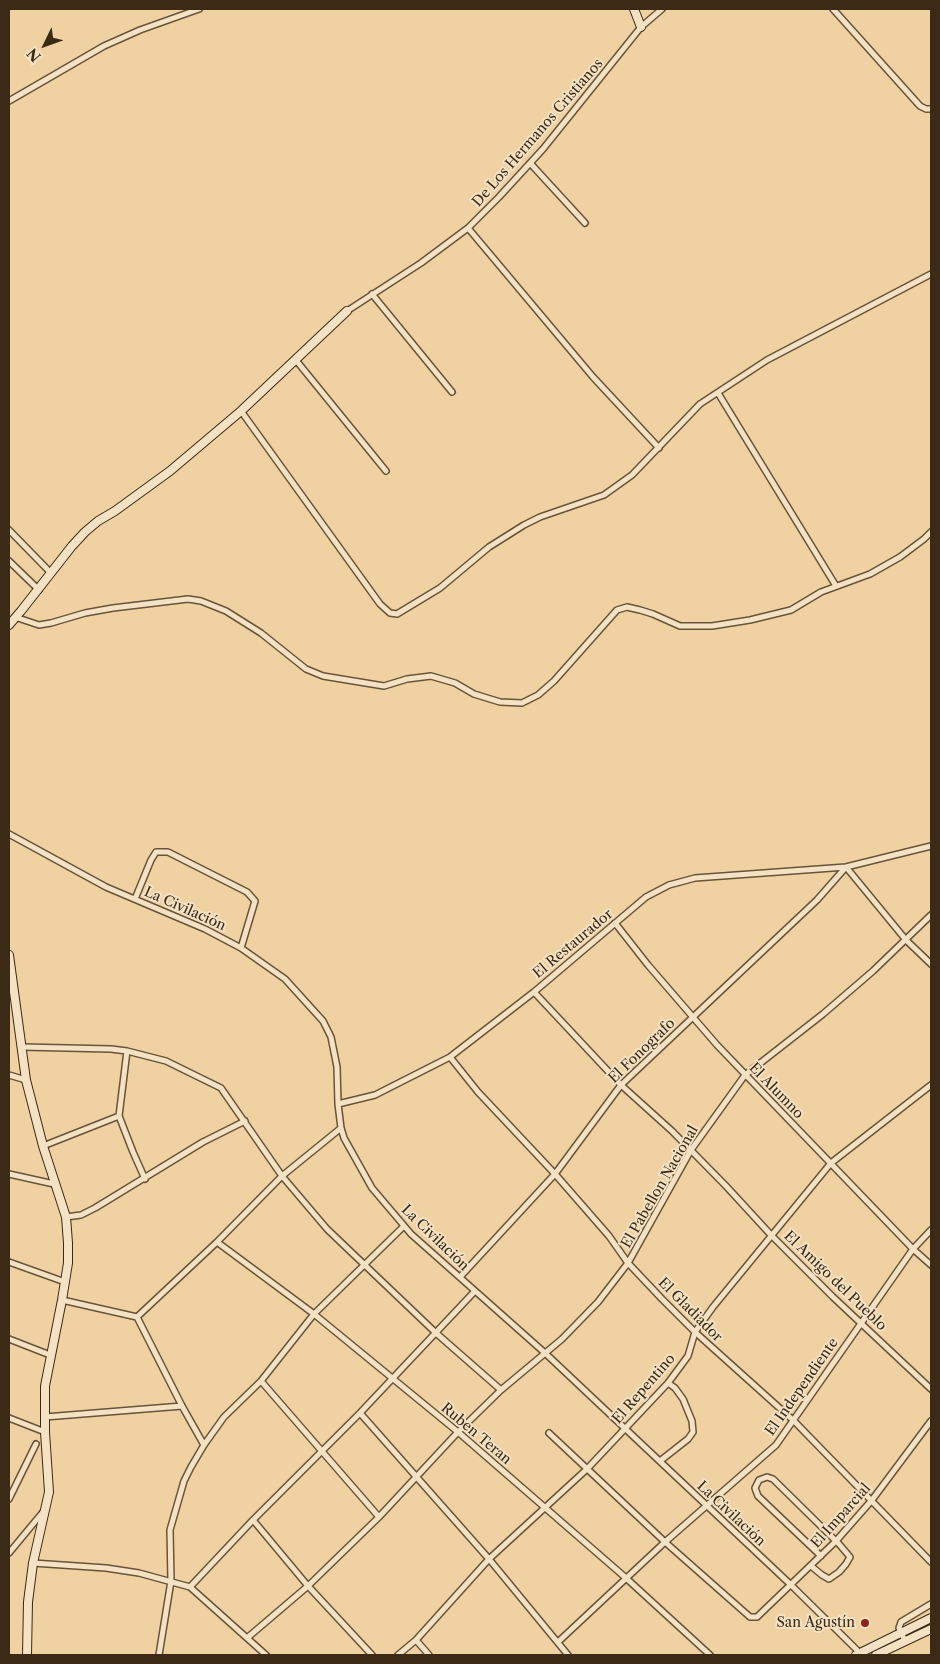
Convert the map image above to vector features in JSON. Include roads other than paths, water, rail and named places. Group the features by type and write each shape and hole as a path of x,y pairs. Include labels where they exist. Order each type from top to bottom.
{"street":[{"path":"9,101 104,46 140,30 199,9"},
{"path":"634,9 641,27"},
{"name":"De Los Hermanos Cristianos","path":"347,312 421,263 468,228 530,163 641,27 662,9"},
{"path":"833,9 920,106 931,109"},
{"path":"530,163 585,223"},
{"path":"468,228 593,377 659,448"},
{"path":"241,411 380,604 390,613 397,614 440,588 489,547 524,525 540,517 604,495 632,475 700,404 767,360 931,274"},
{"path":"372,294 452,392"},
{"path":"9,625 39,590 72,546 98,521 170,471 241,411 347,312"},
{"path":"295,359 386,471"},
{"path":"718,392 836,586"},
{"path":"9,530 51,573"},
{"path":"15,617 39,624 113,608 188,599 201,601 226,611 261,634 306,669 324,676 384,686 407,679 431,676 455,683 474,694 500,702 522,703 538,695 554,681 617,610 627,607 640,610 680,626 712,626 750,620 791,610 821,592 870,574 885,566 914,547 931,532"},
{"path":"9,561 39,590"},
{"name":"La Civilación","path":"9,834 106,886 205,929 241,948 285,980 323,1022 331,1038 337,1067 340,1128 372,1188 404,1226 660,1461 790,1584 860,1655"},
{"name":"El Restaurador","path":"338,1104 375,1095 450,1057 534,992 646,897 669,885 695,878 846,867 931,846"},
{"path":"135,899 156,852 168,852 247,892 255,901 241,948"},
{"path":"846,867 906,940 931,964"},
{"name":"El Fonografo","path":"460,1277 555,1174 621,1085 816,900 846,867"},
{"name":"El Pabellon Nacional","path":"247,1638 308,1586 379,1518 458,1432 501,1390 562,1339 598,1302 628,1263 691,1150 745,1075 823,1014 906,940 931,915"},
{"name":"El Alumno","path":"615,923 648,965 745,1075 913,1249 931,1265"},
{"path":"9,955 26,1080 42,1146 66,1217 68,1249 68,1263 62,1300 45,1386 45,1432 49,1492 33,1563 28,1602 27,1655"},
{"path":"534,992 621,1085 691,1150"},
{"path":"22,1047 127,1051 166,1061 222,1088 282,1176 327,1229 436,1333 501,1390"},
{"path":"127,1051 119,1116 132,1152 145,1179"},
{"name":"El Gladiador","path":"450,1057 478,1092 555,1174 609,1236 628,1263 695,1332 794,1421 931,1562"},
{"path":"9,1076 26,1080"},
{"name":"El Repentino","path":"398,1655 416,1640 489,1559 587,1469 668,1383 688,1356 695,1332 713,1307 831,1163 931,1085"},
{"path":"42,1146 119,1116"},
{"path":"66,1217 81,1215 145,1179 203,1142 245,1121"},
{"path":"137,1317 217,1242 282,1176 340,1128"},
{"name":"El Amigo del Pueblo","path":"691,1150 771,1235 833,1297 862,1322 931,1389"},
{"path":"9,1174 54,1184"},
{"path":"159,1655 171,1581 170,1530 184,1481 191,1467 204,1445 237,1403 260,1381 314,1314 404,1226"},
{"name":"El Independiente","path":"558,1642 665,1542 776,1445 913,1249 931,1230"},
{"name":"Ruben Teran","path":"217,1242 314,1314 458,1432 626,1578 710,1655"},
{"path":"9,1262 65,1282"},
{"path":"190,1588 252,1520 360,1413 475,1291"},
{"path":"62,1300 137,1317"},
{"path":"137,1317 204,1445"},
{"path":"9,1339 50,1355"},
{"path":"260,1381 379,1518"},
{"path":"660,1461 688,1439 693,1432 692,1421 683,1398 668,1383"},
{"path":"45,1417 182,1406"},
{"path":"360,1413 489,1559 568,1655"},
{"path":"9,1418 45,1432"},
{"name":"El Imparcial","path":"665,1542 750,1617 757,1617 836,1541 872,1500 931,1421"},
{"path":"549,1433 665,1542"},
{"path":"9,1499 36,1444"},
{"path":"811,1566 826,1578 832,1578 846,1564 850,1557 773,1479 767,1477 759,1480 755,1488 758,1496 821,1556"},
{"path":"9,1554 46,1507"},
{"path":"252,1520 308,1586 372,1655"},
{"path":"33,1563 106,1568 171,1581 190,1588 266,1655"},
{"path":"905,1641 899,1628 903,1620 931,1604"},
{"path":"860,1655 931,1618"},
{"path":"876,1655 931,1630"},
{"path":"416,1640 429,1655"}],"place":[{"name":"San Agustín","path":"865,1623"}]}
